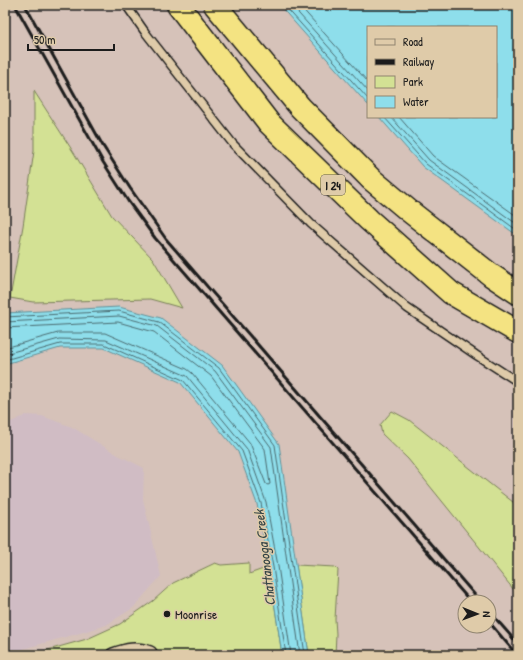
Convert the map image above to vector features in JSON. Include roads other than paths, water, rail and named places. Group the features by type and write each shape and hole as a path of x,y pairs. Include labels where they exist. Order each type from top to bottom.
{"highway":[{"name":"I 24","path":"178,5 269,123 352,204 451,293 518,332"},
{"name":"I 24","path":"215,5 300,107 371,179 490,275 518,293"}],"street":[{"path":"113,655 125,650 139,650 150,653"}],"lane":[{"path":"126,5 145,32 233,144 310,224 407,308 476,356 518,382"}],"water":[{"path":"279,5 518,5 518,236 423,167 380,118 497,118 497,26 367,26 367,104"},
{"path":"119,307 161,318 222,365 279,444 309,655 282,655 269,567 257,504 238,452 180,382 104,348 60,348 5,364 5,313"}],"railway":[{"path":"15,5 103,162 128,201 155,238 464,594"},
{"path":"25,5 103,146 130,188 166,239 474,594"},
{"path":"497,620 518,644"},
{"path":"497,631 517,655"}],"place":[{"name":"Moonrise","path":"167,614"}],"water label":[{"name":"Chattanooga Creek","path":"264,558"}]}
